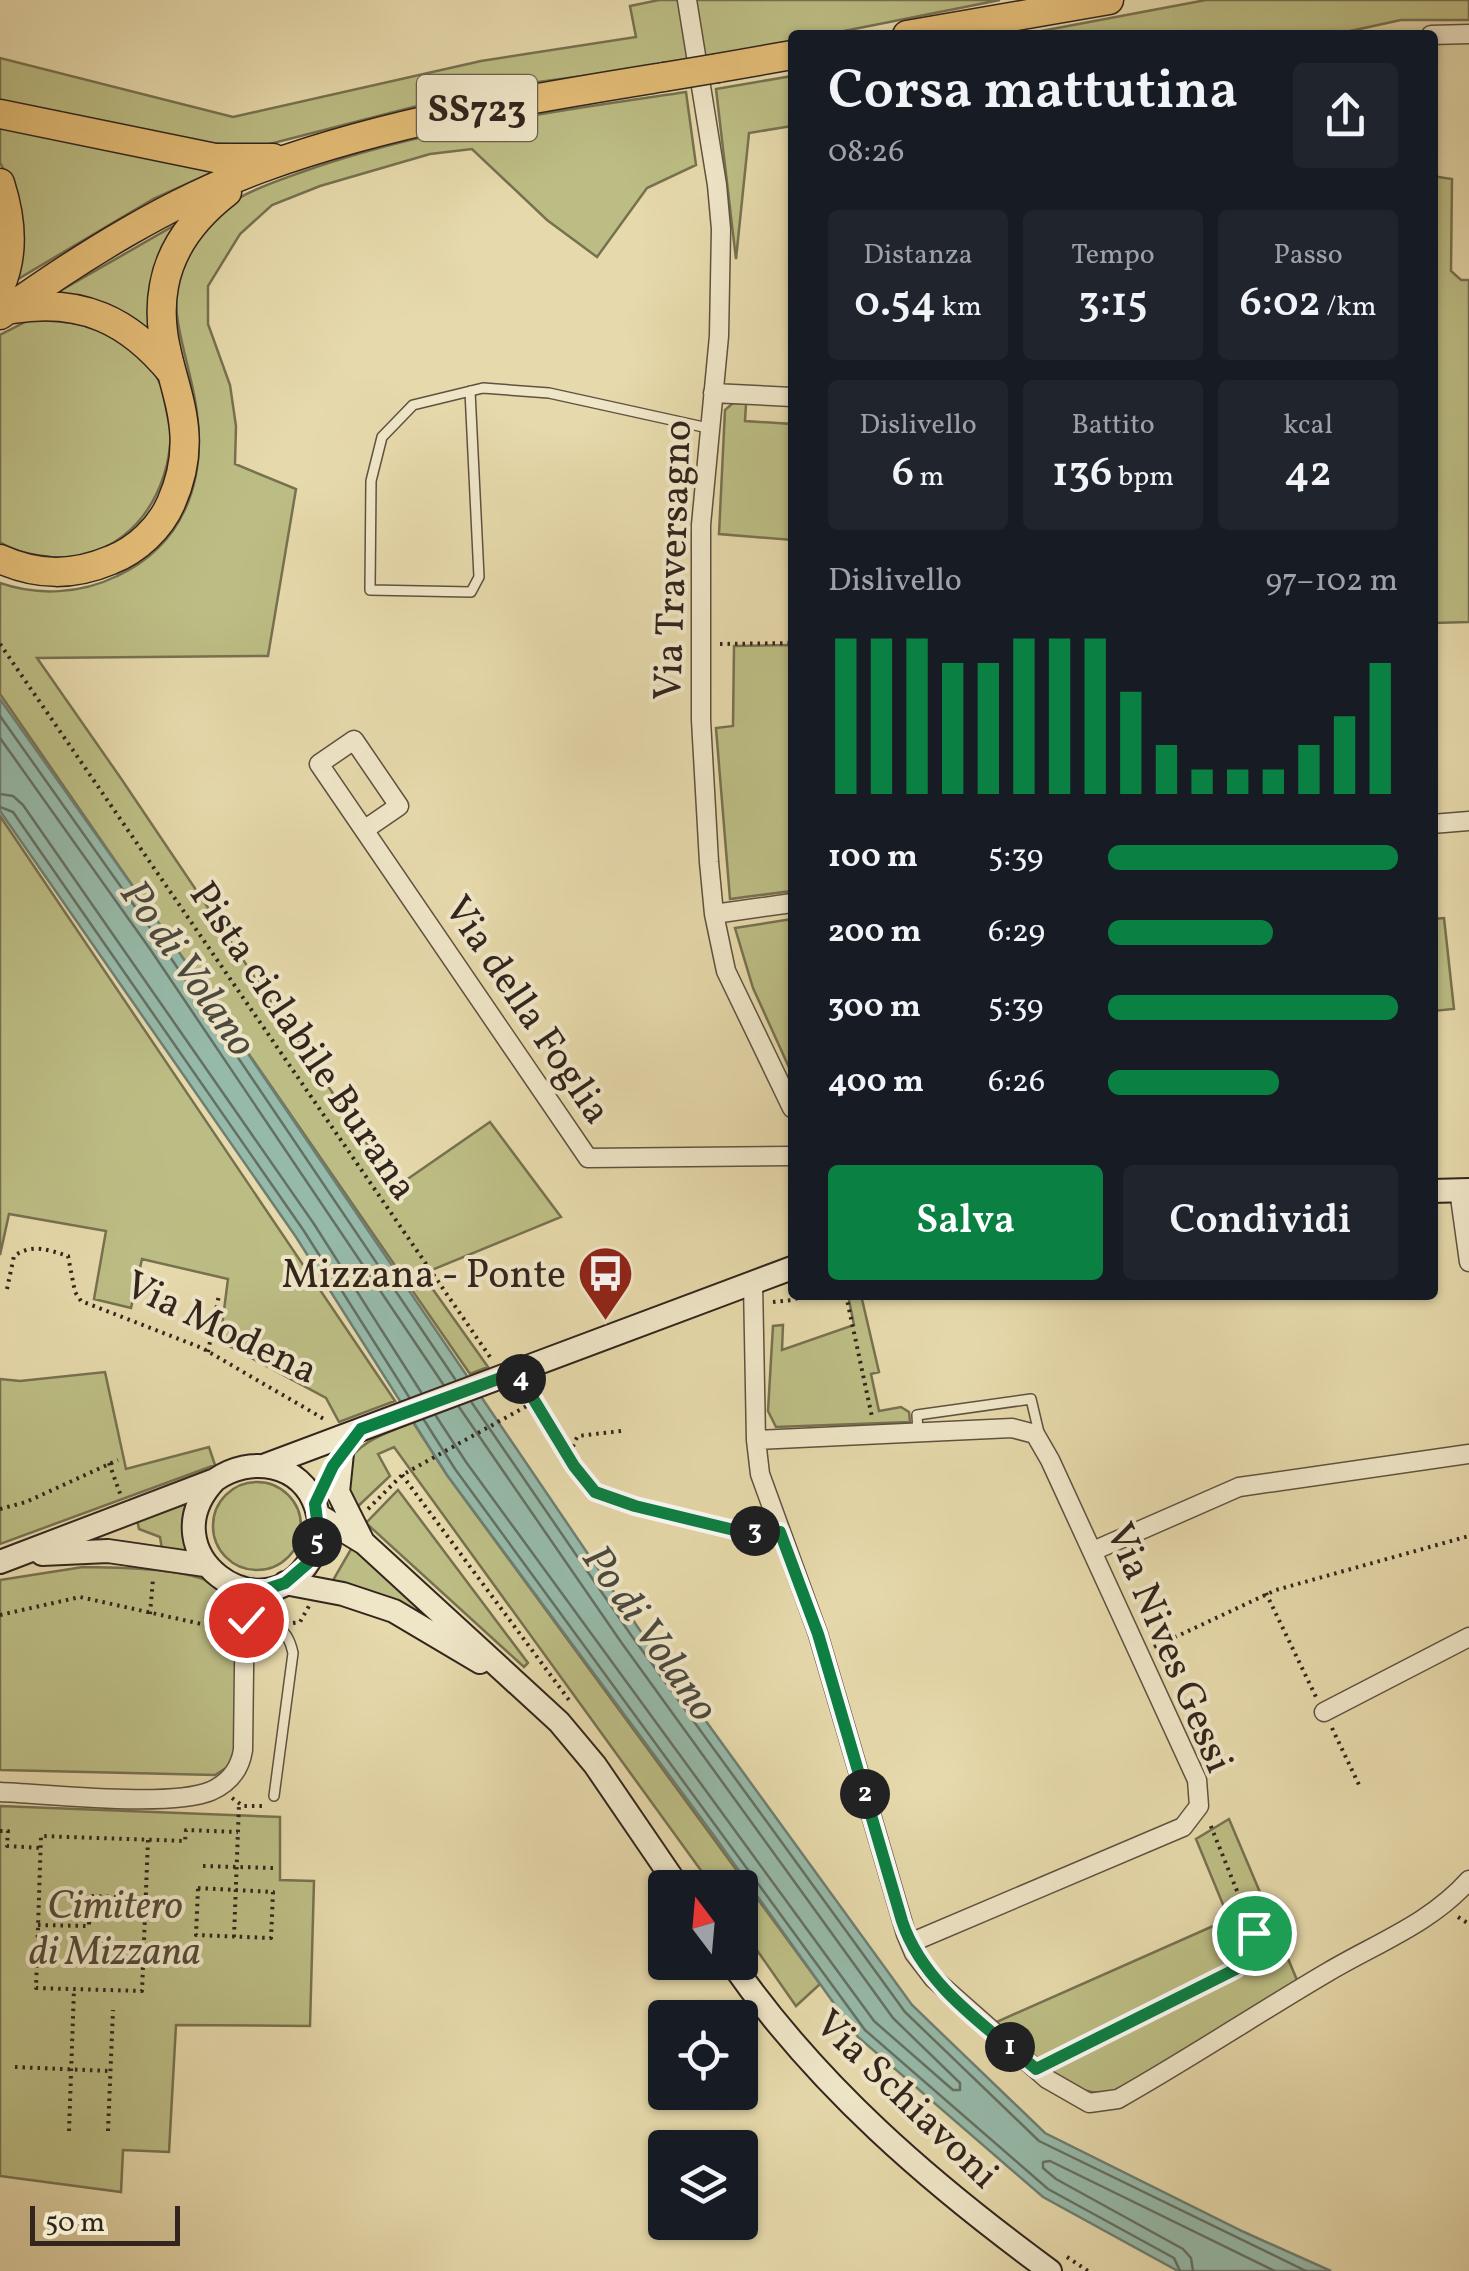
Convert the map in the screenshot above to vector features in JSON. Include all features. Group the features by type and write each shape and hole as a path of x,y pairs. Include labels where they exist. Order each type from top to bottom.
{"main road":[{"path":"937,30 1110,0"},
{"name":"SS723","path":"2,304 208,190 294,157 448,114 788,56"},
{"path":"0,114 214,158 294,157"},
{"path":"0,559 50,574 83,571 117,558 141,542 164,518 180,484 186,425 166,346 164,286 186,232 206,208 262,168"},
{"path":"0,183 10,230 2,304 57,306 88,311 114,321 157,355 174,376"},
{"path":"1438,1191 1464,1190"},
{"name":"Via Modena","path":"7,1560 214,1480 238,1466 266,1465 348,1440 507,1371 788,1270"},
{"path":"246,1589 267,1589 285,1583 302,1570 313,1554 319,1536 317,1510 348,1440"},
{"path":"348,1440 338,1492 364,1543"},
{"path":"266,1465 295,1478 317,1510 364,1543 547,1710 680,1870"},
{"path":"205,1564 196,1544 193,1522 199,1500 214,1480"},
{"name":"Via Modena","path":"7,1560 108,1551 205,1564 224,1582 246,1589"},
{"path":"285,1583 343,1594 394,1611 522,1688"},
{"name":"Via Schiavoni","path":"753,1980 774,2020 871,2124 953,2199 1052,2259"}],"street":[{"name":"Via Traversagno","path":"687,0 721,230 720,319 701,526 704,796 714,914 734,993 788,1100"},
{"path":"1438,35 1469,34"},
{"path":"713,393 788,398"},
{"name":"Via della Foglia","path":"364,830 399,806 354,740 319,764 364,830 588,1158 788,1156"},
{"path":"1438,824 1469,822"},
{"path":"714,914 788,904"},
{"path":"1464,1190 1469,1262"},
{"path":"754,1284 760,1474 818,1634 910,1944 934,1979 1036,2069 1082,2100 1096,2104 1118,2099 1333,1969 1429,1916 1469,1880"},
{"path":"756,1440 1012,1428 1028,1430 1041,1440"},
{"name":"Via Nives Gessi","path":"910,1944 1176,1831 1196,1815 1200,1799 1198,1780 1041,1440"},
{"path":"1092,1551 1239,1487 1469,1454"},
{"path":"0,1792 174,1797 220,1786 236,1771 243,1750 246,1589"},
{"path":"1324,1712 1469,1637"}],"lane":[{"path":"470,392 479,577 471,592 370,590 371,481 382,438 413,405 483,388 549,393 708,428"},
{"name":"Via Nives Gessi","path":"918,1432 917,1415 1030,1399 1041,1440"},
{"path":"246,1625 279,1626 287,1634 293,1652 274,1796"}],"path":[{"path":"700,644 788,643"},
{"name":"Pista ciclabile Burana","path":"0,644 507,1371"},
{"name":"Via Modena","path":"7,1290 14,1256 24,1250 35,1247 68,1256 75,1292 81,1300 208,1352 318,1414 348,1440"},
{"path":"208,1352 220,1295"},
{"path":"847,1300 876,1434"},
{"path":"507,1371 595,1492 734,1530 780,1532"},
{"path":"524,1408 402,1476 574,1707"},
{"path":"574,1466 573,1444 578,1436 621,1430"},
{"path":"0,1509 26,1502 118,1460"},
{"path":"1266,1593 1360,1787"},
{"path":"0,1615 80,1598 236,1632 246,1625"},
{"path":"279,1626 300,1622"},
{"path":"220,1786 239,1804 265,1806 274,1796"},
{"path":"1036,2069 1236,1969 1251,1955 1254,1933 1200,1799"},
{"path":"234,1936 239,1804"},
{"path":"148,1840 142,1992 36,1988 42,1836 185,1841 186,1830 238,1832"},
{"path":"0,1831 8,1832 7,1846 41,1848"},
{"path":"202,1866 273,1868"},
{"path":"198,1888 274,1892 271,1938 234,1936 196,1935 198,1888"},
{"path":"38,1924 89,1926 90,1896 146,1898"},
{"path":"69,2132 74,1989"},
{"path":"108,2132 114,2010"},
{"path":"15,2067 110,2071"},
{"path":"1052,2259 1088,2271"}],"green space":[{"path":"659,0 1000,0 849,30 788,30 788,42 688,62 479,90 262,146 190,142 0,101 0,58 233,117 481,61 636,37 630,6"},
{"path":"1206,0 1469,0 1469,20 1401,20 1355,30 1047,30"},
{"path":"788,77 788,127 749,133 736,259 716,89"},
{"path":"686,92 696,165 647,188 597,257 547,220 472,149 430,154 320,186 272,205 240,234 208,286 208,324 230,385 236,426 235,464 296,489 268,656 37,658 396,1187 490,1122 561,1217 422,1274 488,1367 470,1374 0,694 0,583 44,591 89,587 140,563 174,529 193,487 199,439 193,388 177,317 179,272 188,249 204,226 225,207 275,182 444,132"},
{"path":"0,123 224,167 153,199 18,279 13,185 0,163"},
{"path":"1438,177 1452,179 1451,271 1461,280 1469,280 1469,622 1438,623"},
{"path":"182,221 159,348 46,299"},
{"path":"29,320 78,324 114,335 152,369 167,402 170,439 164,476 148,509 123,536 91,553 51,557 18,551 0,542 0,335"},
{"path":"733,403 746,404 745,421 788,424 788,540 719,534 725,410"},
{"path":"788,645 788,892 730,899 716,728 733,726 734,646"},
{"path":"0,816 395,1401 339,1422 326,1398 220,1341 228,1279 142,1259 131,1308 94,1299 106,1231 9,1214 0,1255"},
{"path":"1444,918 1454,1009 1438,1011 1438,919"},
{"path":"788,920 788,1065 753,988 735,928"},
{"path":"849,1300 862,1300 879,1372 871,1374 879,1411 901,1407 909,1412 910,1422 776,1427 768,1411 773,1326 783,1325 782,1350 854,1325"},
{"path":"105,1372 126,1469 209,1447 215,1465 0,1544 0,1379 20,1381"},
{"path":"413,1422 447,1475 736,1870 701,1870 394,1447 378,1454 390,1476 354,1510 344,1468 357,1451"},
{"path":"257,1482 282,1489 294,1501 301,1526 294,1551 282,1563 257,1570 232,1563 220,1551 213,1526 220,1501 232,1489"},
{"path":"398,1490 528,1663 524,1667 366,1523"},
{"path":"191,1502 193,1552 162,1549 160,1537 139,1529 137,1520"},
{"path":"354,1544 490,1662 332,1582"},
{"path":"83,1567 183,1574 220,1586 232,1596 239,1618 235,1751 229,1766 215,1775 0,1770 0,1580"},
{"name":"Cimitero di Mizzana","path":"0,1806 280,1817 280,1880 314,1881 310,2026 176,2025 169,2152 123,2150 121,2192 0,2176"},
{"path":"1229,1819 1297,1980 1282,1994 1113,2093 1078,2089 1062,2081 992,2024 1229,1919 1196,1839"},
{"path":"758,1899 820,1984 796,2006 758,1952"}],"water":[{"name":"Po di Volano","path":"0,699 168,936 639,1629 912,2005 1045,2133 1331,2271 1178,2271 1043,2197 858,2037 758,1897 758,1870 739,1870 447,1475 296,1237 0,811"}],"place":[{"name":"Mizzana - Ponte","path":"605,1322"}],"route":[{"path":"246,1620 246,1589 267,1589 285,1583 308,1563 319,1536 315,1504 333,1466 361,1429 517,1372 574,1466 595,1492 734,1530 780,1532 818,1634 914,1953 934,1979 1036,2069 1236,1969 1251,1955 1254,1933"}]}
